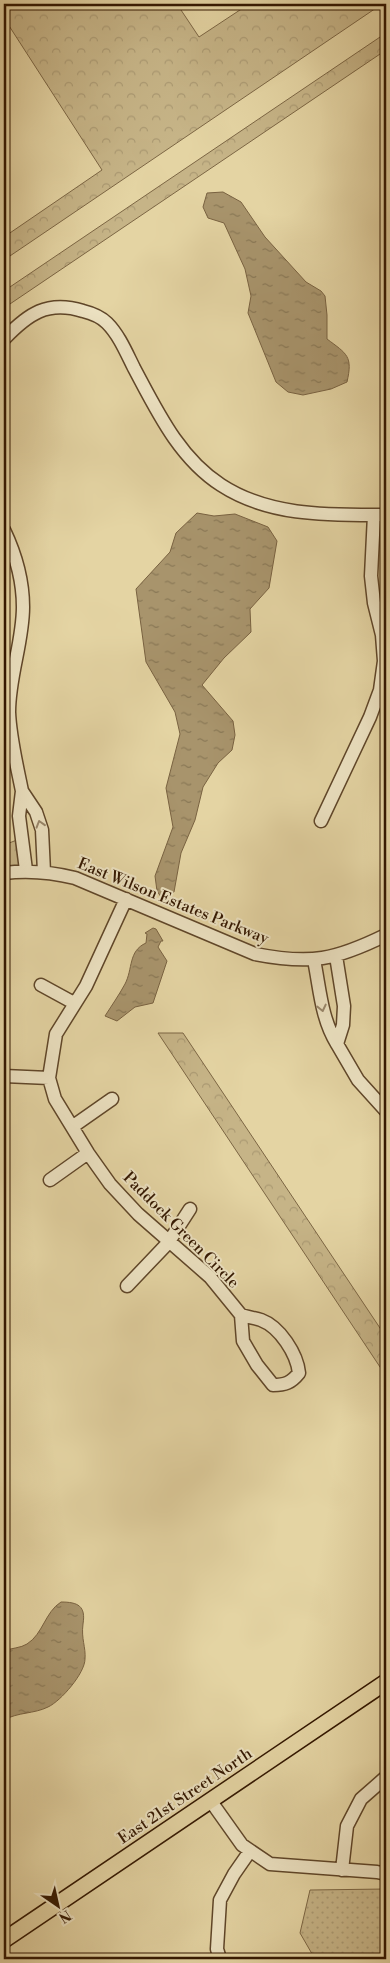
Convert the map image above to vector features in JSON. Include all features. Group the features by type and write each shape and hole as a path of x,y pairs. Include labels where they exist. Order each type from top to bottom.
{"main road":[{"name":"East 21st Street North","path":"4,1940 386,1682"}],"street":[{"path":"4,339 18,324 34,313 54,306 91,313 106,321 117,336 176,442 205,473 221,486 246,499 271,507 319,515 380,515 371,576 374,603 382,635 384,661 380,690 370,717 321,821"},
{"path":"4,530 20,573 23,606 11,679 7,728 22,791 19,816 26,870"},
{"path":"22,791 36,812 42,830 44,872"},
{"name":"East Wilson Estates Parkway","path":"4,873 26,870 75,878 255,954 285,960 314,960 336,956 386,935"},
{"path":"4,1076 48,1078 56,1034 86,986 126,899"},
{"path":"336,956 344,1006 343,1025 337,1044"},
{"path":"314,960 322,1008 328,1030 358,1080 386,1111"},
{"path":"42,985 74,1003"},
{"name":"Paddock Green Circle","path":"48,1078 55,1099 88,1153 110,1184 168,1243 210,1277 241,1315"},
{"path":"72,1127 112,1099"},
{"path":"50,1180 88,1153"},
{"path":"128,1286 168,1243 190,1210"},
{"path":"241,1315 262,1320 276,1330 298,1363 299,1373 294,1380 284,1385 273,1385 262,1372 243,1341 241,1315"},
{"path":"342,1870 347,1826 361,1799 386,1777"},
{"path":"210,1800 242,1845 270,1864 386,1874"},
{"path":"220,1959 217,1950 220,1900 234,1874 250,1851"}],"green space":[{"path":"4,4 177,4 199,37 249,4 382,4 4,260 4,237 102,170 4,18"},
{"path":"386,33 386,50 4,308 4,291"},
{"path":"22,838 26,870 4,867 4,845"},
{"path":"158,1033 183,1033 386,1337 386,1376"},
{"path":"386,1889 386,1959 315,1959 300,1933 310,1890"}],"water":[{"path":"223,192 241,202 265,237 306,282 321,291 325,296 327,339 347,356 349,373 347,382 331,389 303,395 288,392 276,382 248,313 251,296 245,269 224,223 208,218 203,207 207,193"},
{"path":"197,513 214,516 235,514 268,527 277,541 269,588 250,609 251,632 224,658 202,685 233,721 235,735 232,750 218,763 203,787 195,820 181,853 174,892 165,898 161,897 157,891 155,876 173,827 166,788 180,734 175,712 146,662 136,589 170,552 176,533"},
{"path":"153,928 156,929 163,941 161,941 158,947 167,961 153,1003 135,1007 117,1021 105,1016 125,984 136,951 146,943 147,934 145,933"},
{"path":"61,1602 76,1604 82,1609 85,1659 81,1672 71,1686 53,1704 43,1709 4,1720 4,1651 25,1645 32,1640 51,1611"}]}
